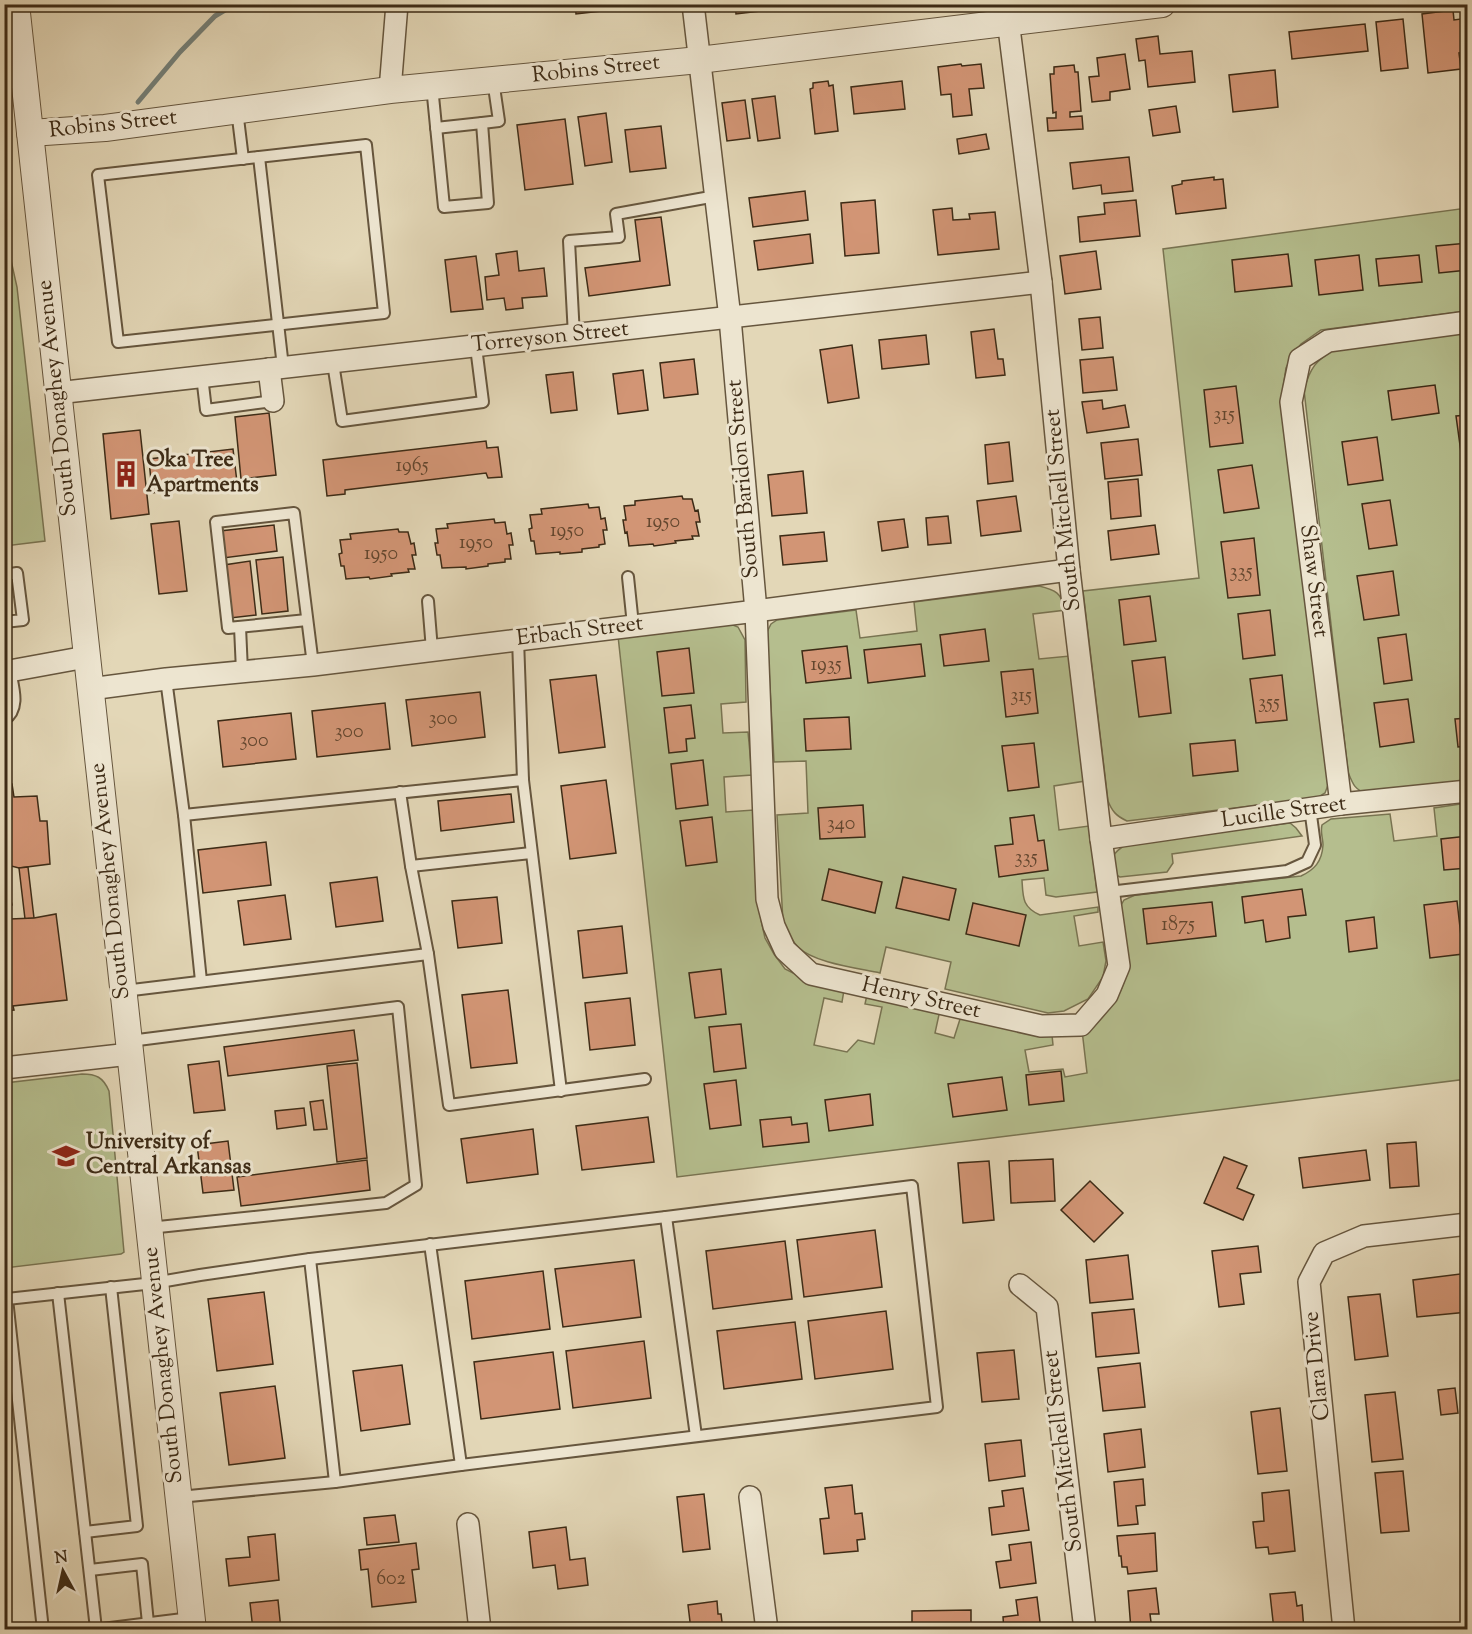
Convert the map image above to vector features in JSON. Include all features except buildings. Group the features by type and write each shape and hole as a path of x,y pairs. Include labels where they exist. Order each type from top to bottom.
{"street":[{"name":"South Donaghey Avenue","path":"16,4 192,1624"},
{"path":"390,90 397,4"},
{"name":"South Baridon Street","path":"693,4 730,318 756,611 767,899"},
{"name":"Robins Street","path":"30,133 105,128 390,90 699,60 1007,14 1162,4"},
{"name":"South Mitchell Street","path":"1007,14 1041,282 1069,570 1101,839 1119,966 1107,995"},
{"name":"Torreyson Street","path":"57,393 1041,282"},
{"name":"Shaw Street","path":"1341,804 1291,402 1300,359 1328,342 1467,322"},
{"path":"273,401 276,368"},
{"name":"Erbach Street","path":"90,689 166,679 313,665 1069,570"},
{"path":"8,671 86,657"},
{"name":"Lucille Street","path":"1101,839 1310,808 1467,791"},
{"name":"Henry Street","path":"767,899 774,926 785,950 811,974 1041,1026 1080,1025 1107,995"},
{"path":"4,1068 130,1047"},
{"name":"Clara Drive","path":"1344,1629 1309,1282 1324,1253 1364,1236 1467,1224"},
{"name":"South Mitchell Street","path":"1020,1285 1047,1307 1085,1629"},
{"path":"750,1497 767,1629"},
{"path":"468,1524 480,1629"}],"lane":[{"path":"436,128 499,121 493,80"},
{"path":"432,86 444,207 488,203 482,123"},
{"path":"237,110 243,159"},
{"path":"366,145 384,313 118,342 98,175 243,159 366,145"},
{"path":"259,157 278,324 276,368"},
{"path":"574,336 569,241 619,237 616,214 716,196"},
{"path":"333,363 342,421 483,402 477,347"},
{"path":"202,376 206,410 273,401"},
{"path":"307,620 228,628 216,522 294,513 313,665"},
{"path":"4,574 17,573 23,620 4,622"},
{"path":"628,577 633,625"},
{"path":"428,601 432,650"},
{"path":"240,627 242,671"},
{"path":"518,639 523,780 561,1091"},
{"path":"4,720 11,715 15,702 8,671"},
{"path":"166,679 184,815 201,981"},
{"path":"184,815 523,780"},
{"path":"400,792 428,954 449,1105 645,1079"},
{"path":"1109,892 1287,871 1307,862 1315,845 1310,808"},
{"path":"411,866 531,853"},
{"path":"123,992 428,954"},
{"path":"130,1047 398,1007 416,1185 386,1203 149,1228"},
{"path":"43,1629 7,1299 154,1283 310,1259 912,1186 937,1407 335,1482 178,1497"},
{"path":"666,1217 696,1436"},
{"path":"430,1244 460,1465"},
{"path":"310,1259 335,1482"},
{"path":"86,1532 137,1526 111,1287"},
{"path":"58,1293 95,1629 148,1623 192,1624"},
{"path":"90,1570 142,1564 148,1623"}],"green space":[{"path":"1467,208 1467,311 1321,330 1301,344 1286,368 1282,395 1328,785 1325,793 1317,798 1127,821 1123,819 1115,813 1108,801 1083,591 1199,578 1163,249"},
{"path":"8,247 17,287 45,541 5,546 4,248"},
{"path":"1467,333 1467,782 1368,794 1355,786 1348,772 1304,390 1315,365 1335,349"},
{"path":"1039,586 1057,593 1066,610 1033,614 1039,659 1070,656 1085,781 1054,786 1059,830 1089,826 1097,892 1056,897 1046,895 1044,878 1022,880 1023,896 1030,909 1040,915 1098,907 1098,912 1074,916 1079,946 1103,942 1106,961 1103,977 1088,999 1064,1011 1048,1013 945,989 951,962 886,947 880,973 836,964 805,953 793,941 783,922 777,815 808,813 806,761 774,762 767,632 771,624 777,620 856,610 860,638 917,631 914,602"},
{"path":"728,623 738,627 745,640 746,702 721,704 723,733 748,732 752,775 724,777 726,812 754,810 761,920 765,938 785,969 805,979 844,990 842,1002 824,998 814,1045 847,1052 858,1040 874,1044 882,1007 865,1004 867,995 940,1010 935,1033 954,1038 961,1016 1052,1035 1053,1045 1025,1050 1029,1072 1063,1069 1065,1077 1087,1073 1082,1030 1114,1002 1124,981 1126,949 1120,907 1124,900 1135,895 1301,876 1310,871 1319,861 1323,845 1322,825 1331,819 1390,814 1394,841 1437,836 1434,808 1467,803 1467,1079 677,1177 618,636"},
{"path":"1290,823 1302,836 1172,854 1173,863 1167,872 1120,877 1114,874 1114,856 1127,844"},
{"path":"82,1074 98,1077 109,1091 124,1252 5,1268 5,1083"}],"waterway":[{"path":"138,102 180,52 215,16 235,4"}],"place":[{"name":"Oka Tree Apartments","path":"126,474"},
{"name":"University of Central Arkansas","path":"66,1156"}]}
